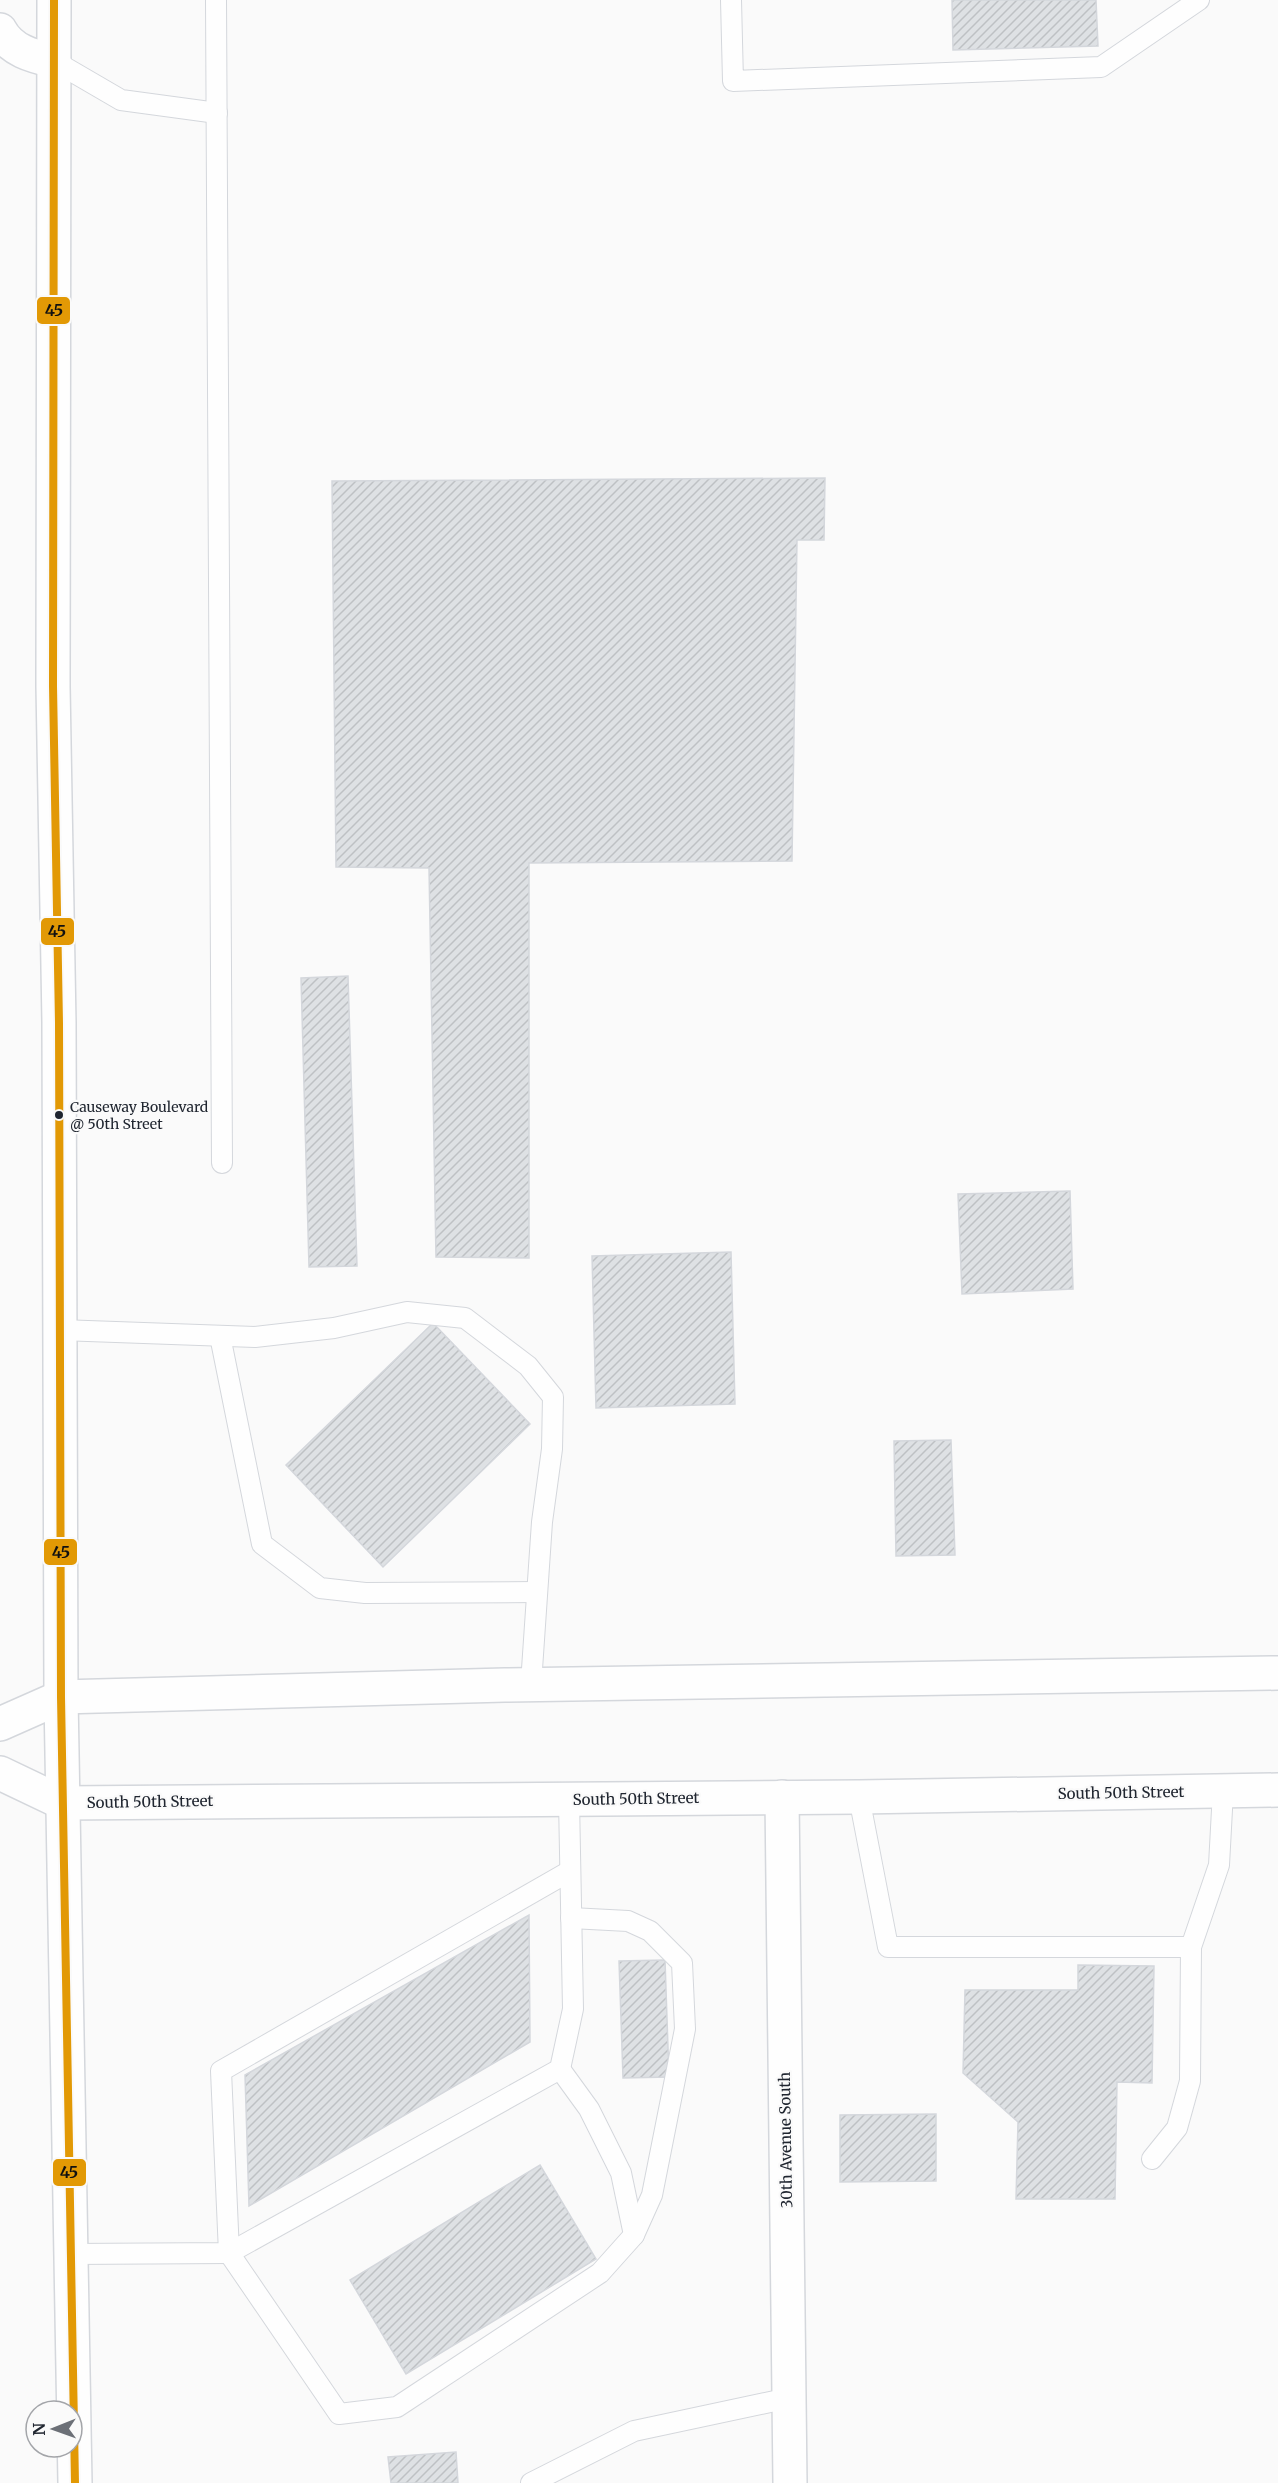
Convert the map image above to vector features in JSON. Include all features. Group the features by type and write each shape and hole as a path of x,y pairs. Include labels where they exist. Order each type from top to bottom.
{"main road":[{"path":"54,0 53,686 59,1023 61,1697 75,2483"},
{"path":"0,30 4,37 23,53 54,61"},
{"path":"0,1724 61,1697 531,1684 1278,1673"},
{"name":"South 50th Street","path":"0,1773 63,1803 859,1797 1278,1790"},
{"name":"30th Avenue South","path":"782,1797 790,2483"}],"lane":[{"path":"216,0 222,1162"},
{"path":"731,0 733,81 1101,67 1199,0"},
{"path":"54,61 121,100 217,113"},
{"path":"60,1330 255,1337 334,1328 408,1312 465,1318 528,1366 553,1397 552,1449 542,1522 531,1684"},
{"path":"220,1336 262,1544 320,1588 365,1593 537,1592"},
{"path":"1152,2159 1176,2128 1190,2081 1191,1947 1219,1865 1223,1791"},
{"path":"859,1797 888,1947 1191,1947"},
{"path":"569,1800 573,2009 560,2069 589,2109 621,2173 634,2235"},
{"path":"570,1871 221,2072 229,2253 339,2414 397,2407 600,2273 634,2235 652,2195 685,2029 682,1963 650,1931 628,1921 571,1918"},
{"path":"72,2254 229,2253 560,2069"},
{"path":"531,2483 634,2431 789,2398"}],"building":[{"path":"952,0 1096,0 1098,46 953,50"},
{"path":"825,478 824,540 797,540 792,861 529,863 529,1258 436,1257 429,868 336,867 332,481"},
{"path":"348,976 357,1266 309,1267 301,978"},
{"path":"1070,1191 1073,1289 962,1294 958,1194"},
{"path":"731,1252 735,1404 596,1408 592,1256"},
{"path":"433,1323 530,1424 383,1567 286,1465"},
{"path":"951,1440 955,1555 896,1556 894,1441"},
{"path":"529,1915 530,2042 249,2206 245,2075"},
{"path":"665,1960 669,2077 623,2078 619,1961"},
{"path":"1078,1965 1154,1966 1152,2083 1117,2082 1115,2199 1016,2199 1018,2122 963,2073 965,1990 1078,1990"},
{"path":"936,2114 936,2181 840,2182 840,2115"},
{"path":"540,2165 596,2259 406,2374 350,2280"},
{"path":"456,2452 458,2483 391,2483 388,2457"}],"transit line":[{"name":"45","path":"54,0 53,686 59,1023 61,1697 75,2483"}],"place":[{"name":"Causeway Boulevard @ 50th Street","path":"59,1115"}]}
